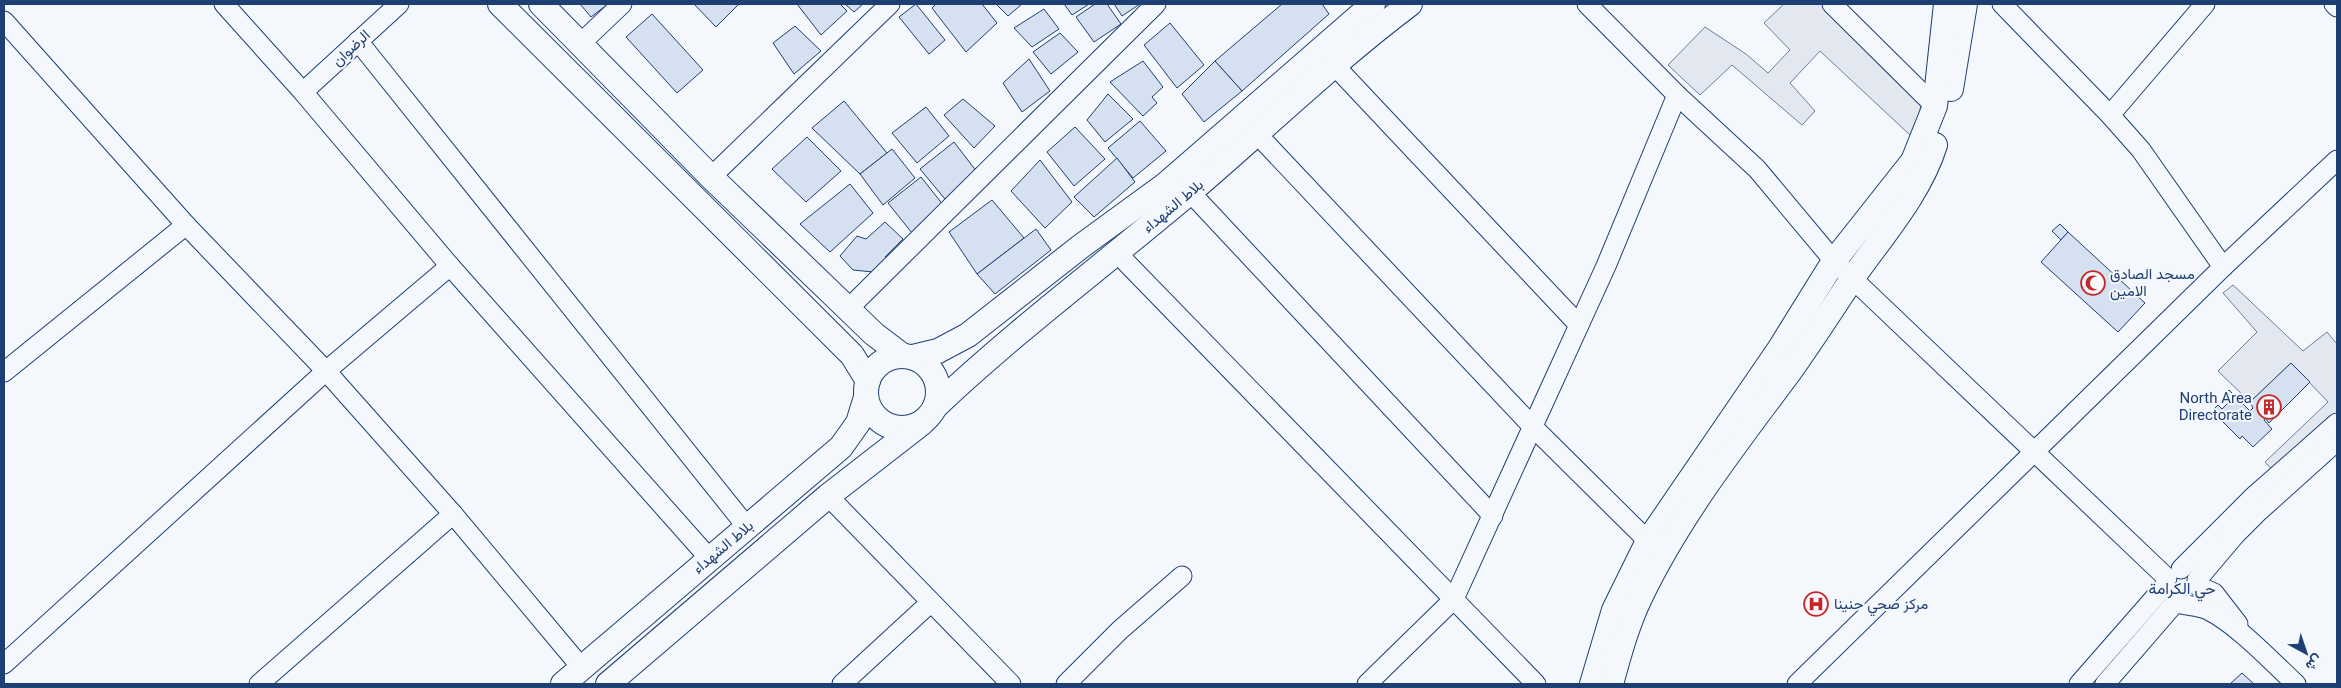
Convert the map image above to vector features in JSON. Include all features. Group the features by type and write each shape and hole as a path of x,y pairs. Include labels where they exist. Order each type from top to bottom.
{"main road":[{"path":"500,4 852,355 867,389 869,407 882,422 902,428 928,415 938,392 935,377 922,362 908,356 874,334 711,177 540,4"},
{"name":"بلاط الشهداء","path":"908,356 950,346 968,335 1080,247 1165,185 1373,4"},
{"name":"بلاط الشهداء","path":"617,682 828,496 928,415 966,378 1190,192 1335,66 1410,4"},
{"path":"1592,684 1614,610 1648,541 1780,348 1834,261 1913,161 1935,106 1946,4"},
{"path":"1612,684 1622,647 1639,600 1663,553 1742,433 1789,372 1928,169 1947,109 1965,4"},
{"path":"852,355 868,346 874,334"},
{"path":"950,346 952,361 966,378"},
{"path":"841,447 847,430 854,394 852,355"},
{"path":"867,389 877,366 885,360 908,356"},
{"name":"بلاط الشهداء","path":"563,684 841,447 858,423 867,389"}],"street":[{"path":"224,4 304,92 450,266 709,558"},
{"name":"الرضوان","path":"304,92 400,4"},
{"path":"580,44 622,4"},
{"path":"711,177 890,4"},
{"path":"848,309 1156,4"},
{"path":"1587,4 1677,95 1757,169 1834,261 2170,578"},
{"path":"1832,4 1935,106"},
{"path":"2002,4 2110,115 2151,162 2191,224 2223,266"},
{"path":"2110,115 2205,4"},
{"path":"2334,4 2337,7"},
{"path":"4,22 186,225 326,371 453,514 582,667"},
{"path":"358,42 747,527"},
{"path":"1335,66 1579,325"},
{"path":"1367,684 1454,599 1579,325 1677,95"},
{"path":"1257,134 1533,427 1648,541"},
{"path":"1797,684 2223,266 2337,160"},
{"path":"1190,192 1493,516"},
{"path":"4,372 186,225"},
{"path":"1117,253 1536,684"},
{"path":"4,664 326,371 450,266"},
{"path":"2079,684 2170,578 2253,497 2337,423"},
{"path":"2105,684 2178,603 2194,598 2198,583 2252,518 2333,453"},
{"path":"828,496 930,604 1011,684"},
{"path":"259,684 453,514"},
{"path":"2252,643 2214,593 2198,583 2188,570 2170,578 2165,594 2178,603 2207,609 2252,643 2296,684"},
{"path":"1066,684 1120,630 1182,576"},
{"path":"842,684 930,604"}],"shaded area":[{"path":"1784,4 1826,4 1923,97 1919,114 1910,135 1820,51 1790,83 1815,111 1802,125 1732,65 1700,95 1668,65 1705,27 1746,54 1768,73 1790,50 1764,23"},
{"path":"2233,285 2303,351 2327,332 2337,344 2337,420 2274,472 2265,462 2328,402 2291,363 2250,402 2218,371 2257,332 2223,293"}],"building":[{"path":"580,4 608,4 591,17"},
{"path":"694,4 739,4 716,27"},
{"path":"797,4 840,4 847,11 821,35"},
{"path":"845,4 863,4 854,12"},
{"path":"916,4 945,40 929,54 899,17"},
{"path":"936,4 982,4 997,23 966,52 932,8"},
{"path":"996,4 1022,4 1008,16"},
{"path":"1064,4 1089,4 1072,15"},
{"path":"1095,4 1107,4 1121,24 1094,42 1076,17"},
{"path":"1114,4 1140,4 1122,16"},
{"path":"1282,4 1322,4 1329,14 1242,91 1215,61"},
{"path":"1044,9 1059,29 1032,47 1014,28"},
{"path":"652,14 703,70 677,93 626,37"},
{"path":"1170,23 1204,65 1177,88 1144,45"},
{"path":"795,26 821,51 794,74 773,43"},
{"path":"1060,33 1078,52 1051,74 1033,52"},
{"path":"1029,59 1050,91 1022,112 1003,83"},
{"path":"1143,61 1163,87 1152,97 1157,103 1143,116 1110,82"},
{"path":"1215,61 1242,91 1204,122 1182,94"},
{"path":"1108,94 1133,119 1105,142 1087,120"},
{"path":"963,99 995,126 974,148 944,115"},
{"path":"844,101 887,153 860,174 812,128"},
{"path":"926,107 949,136 917,163 892,133"},
{"path":"1140,121 1166,151 1133,178 1108,148"},
{"path":"1075,127 1105,159 1074,186 1047,152"},
{"path":"807,137 841,171 806,202 772,169"},
{"path":"954,142 977,172 945,199 920,169"},
{"path":"892,149 915,178 883,205 860,174"},
{"path":"1117,158 1135,182 1094,217 1074,197"},
{"path":"1040,160 1072,202 1045,228 1011,191"},
{"path":"921,177 944,206 912,233 888,203"},
{"path":"850,184 873,213 830,252 800,224"},
{"path":"992,200 1024,238 977,274 949,232"},
{"path":"885,222 903,239 885,257 889,261 873,272 853,270 840,256 857,236 866,239"},
{"path":"2060,224 2068,232 2061,240 2052,231"},
{"path":"1036,229 1051,250 995,294 977,274"},
{"name":"مسجد الصادق الامين","path":"2068,232 2145,303 2118,332 2041,262"},
{"name":"North Area Directorate","path":"2291,363 2310,382 2269,423 2265,418 2264,420 2272,429 2253,447 2242,436 2240,439 2212,411 2218,405 2222,409 2230,401 2224,395 2229,390 2250,411 2253,408 2250,402"},
{"path":"2242,673 2254,684 2230,684"}],"place":[{"name":"مسجد الصادق الامين","path":"2093,283"},
{"name":"North Area Directorate","path":"2269,407"},
{"name":"مركز صحي حنينا","path":"1816,604"}],"district":[{"name":"حي الكرامة","path":"2182,588"}]}
